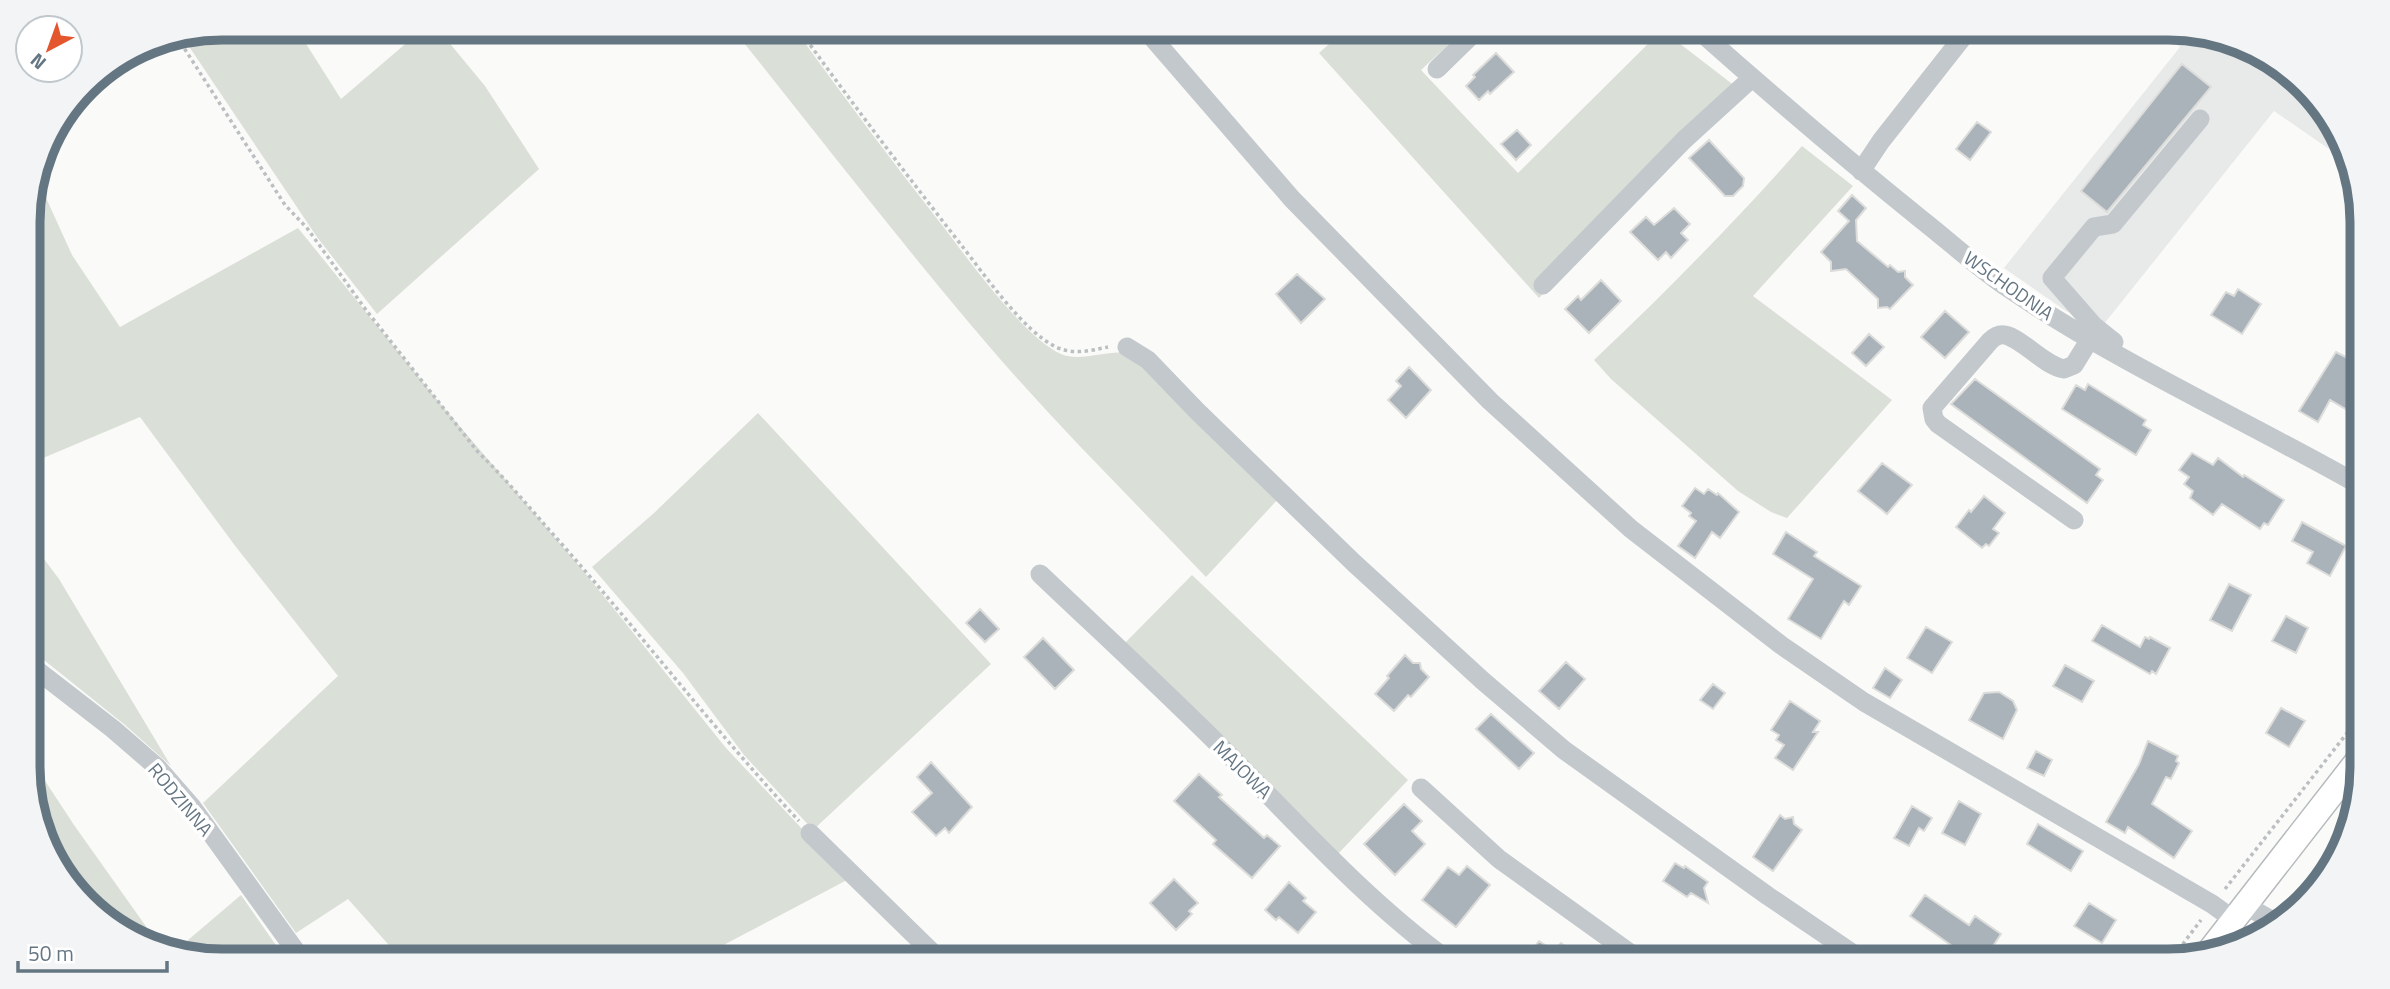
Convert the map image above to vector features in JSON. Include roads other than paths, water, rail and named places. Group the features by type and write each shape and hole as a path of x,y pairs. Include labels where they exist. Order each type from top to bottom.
{"main road":[{"path":"2217,941 2350,771"}],"street":[{"path":"1154,40 1283,188 1490,401 1631,529 1706,589 1864,702 2213,904 2265,920"},
{"path":"1437,69 1467,40"},
{"name":"WSCHODNIA","path":"1709,40 1861,172 2004,285 2090,339 2350,480"},
{"path":"1861,172 1881,141 1961,40"},
{"path":"1543,285 1684,140 1752,78"},
{"path":"2146,370 2094,326 2052,278 2094,227 2113,223 2200,119"},
{"path":"2074,520 1938,424 1932,408 1994,337 2004,334 2064,369 2074,365 2090,339"},
{"path":"1128,347 1148,360 1354,563 1483,681 1564,750 1845,948"},
{"name":"MAJOWA","path":"1040,574 1223,749 1355,883 1407,930 1432,948"},
{"name":"RODZINNA","path":"40,673 158,768 192,807 294,949"},
{"path":"1421,788 1499,859 1623,948"},
{"path":"810,833 929,949"}]}
